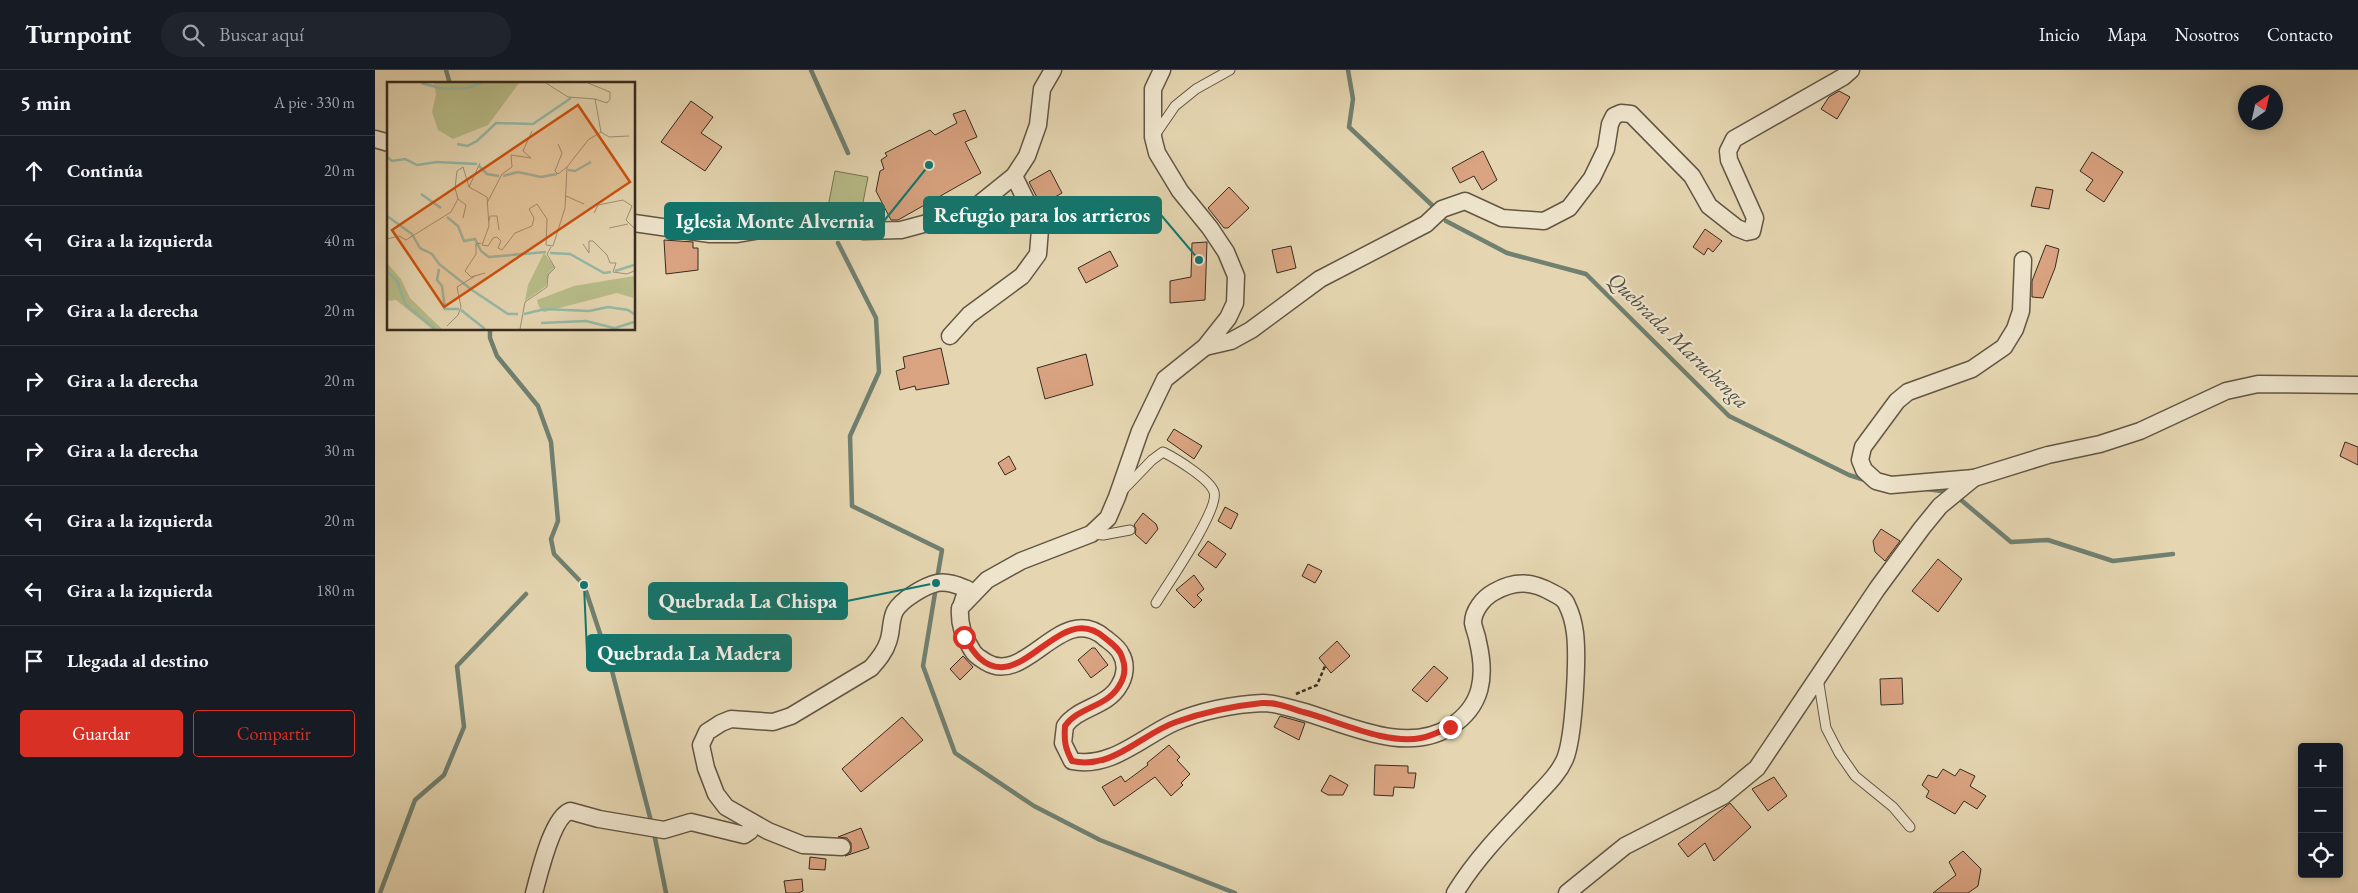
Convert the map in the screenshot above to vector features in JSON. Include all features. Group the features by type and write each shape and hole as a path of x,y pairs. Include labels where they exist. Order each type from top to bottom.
{"street":[{"path":"635,223 710,234 736,234 829,219 864,231 901,230 946,218 978,205 1014,176 1027,156 1038,125 1042,89 1053,70"},
{"path":"960,608 987,580 1021,561 1091,534 1107,518 1117,497 1140,431 1165,379 1205,348 1228,318 1235,303 1236,276 1226,252 1180,191 1157,153 1153,137 1153,89 1162,70"},
{"path":"1205,348 1231,341 1251,330 1320,279 1426,224 1442,208 1465,201 1502,218 1544,221 1569,208 1592,178 1606,149 1610,124 1614,116 1621,112 1631,114 1692,176 1709,206 1737,228 1747,232 1752,231 1755,218 1729,160 1729,145 1734,139 1843,77 1851,70"},
{"path":"950,336 969,315 1023,276 1038,254 1040,229 1014,176"},
{"path":"2023,260 2021,311 2015,329 2004,347 1973,369 1908,392 1897,401 1863,447 1860,460 1864,470 1876,481 1891,485 1974,478 2025,462 2099,444 2140,431 2227,391 2258,384 2358,385"},
{"path":"1567,893 1625,846 1723,796 1757,768 1788,724 1817,676 1922,528 1940,506 1974,478"},
{"path":"841,847 803,846 752,822 726,807 716,794 705,768 701,745 707,732 721,723 731,719 767,723 791,716 871,668 880,658 889,641 891,622 895,610 936,583 957,584 967,589 960,608 959,624 964,637 975,655 990,664 1003,667 1018,663 1056,636 1075,629 1096,630 1121,654 1125,671 1119,687 1111,696 1078,714 1065,726 1063,743 1072,761 1082,763 1097,762 1125,751 1175,722 1218,709 1264,703 1329,719 1387,738 1421,738 1450,727 1471,709 1482,686 1482,663 1473,620 1476,610 1491,593 1515,584 1537,584 1563,599 1567,604 1575,633 1570,740 1565,758 1554,778 1468,871 1455,893"},
{"path":"534,893 553,833 560,819 570,811 599,819 664,830 691,822 744,835 750,831 752,822"}],"lane":[{"path":"1153,137 1175,106 1196,89 1230,70"},
{"path":"1117,497 1152,460 1163,452 1207,482 1214,490 1215,498 1208,517 1156,603"},
{"path":"1091,534 1103,535 1130,530"},
{"path":"1817,676 1826,728 1839,754 1855,776 1893,806 1910,827"}],"path":[{"path":"1272,704 1317,685 1325,666"}],"green space":[{"path":"835,171 868,177 856,238 823,232"}],"building":[{"path":"1839,91 1850,97 1837,119 1821,109 1829,97"},
{"path":"691,101 713,117 701,133 722,147 705,171 661,142"},
{"path":"965,110 977,137 965,142 981,173 898,220 891,220 876,191 880,171 884,169 881,160 887,156 885,153 930,130 935,135 957,123 953,114"},
{"path":"1483,151 1497,180 1482,190 1474,176 1460,183 1452,168"},
{"path":"2092,152 2123,172 2104,202 2086,190 2093,180 2080,171"},
{"path":"1050,170 1062,193 1041,205 1029,182"},
{"path":"1229,187 1249,208 1228,228 1224,228 1208,208"},
{"path":"2036,187 2053,190 2049,209 2031,206"},
{"path":"1705,229 1722,241 1713,252 1708,248 1704,255 1693,247"},
{"path":"664,240 693,242 693,248 698,248 698,270 666,274"},
{"path":"1207,242 1205,300 1170,303 1170,281 1191,277 1192,243"},
{"path":"2046,245 2059,249 2055,268 2043,298 2032,297 2032,281"},
{"path":"1291,246 1296,268 1277,273 1272,250"},
{"path":"1110,251 1118,266 1086,283 1078,268"},
{"path":"941,348 949,384 916,390 915,386 900,390 896,371 905,368 903,357"},
{"path":"1086,354 1093,385 1045,399 1037,368"},
{"path":"1174,429 1202,446 1194,459 1167,440"},
{"path":"2345,442 2358,447 2358,465 2340,456"},
{"path":"1009,456 1016,469 1005,475 998,463"},
{"path":"1225,507 1238,514 1231,529 1218,521"},
{"path":"1143,513 1156,524 1158,529 1146,544 1135,534 1136,529 1134,525"},
{"path":"1881,529 1900,541 1885,561 1875,552 1873,541"},
{"path":"1208,541 1226,554 1216,568 1198,555"},
{"path":"1938,559 1962,579 1938,612 1912,591"},
{"path":"1308,564 1322,571 1315,583 1302,576"},
{"path":"1194,575 1204,589 1197,595 1202,600 1194,608 1176,590"},
{"path":"1337,641 1350,656 1331,673 1319,658"},
{"path":"1092,648 1095,648 1108,665 1091,678 1078,660"},
{"path":"963,656 973,667 960,680 950,669"},
{"path":"1434,666 1448,678 1427,702 1412,690"},
{"path":"1902,678 1903,704 1881,705 1880,679"},
{"path":"1280,716 1305,723 1299,740 1274,727"},
{"path":"902,717 923,740 861,792 842,769"},
{"path":"1169,745 1180,757 1177,760 1190,774 1181,783 1183,785 1171,796 1155,777 1114,806 1102,787 1121,776 1125,782 1148,765 1147,763"},
{"path":"1375,765 1408,766 1408,773 1416,773 1414,788 1394,787 1393,796 1374,795"},
{"path":"1943,769 1955,776 1960,769 1975,776 1970,786 1986,796 1977,809 1964,801 1955,814 1926,797 1929,791 1922,785 1928,775 1937,778"},
{"path":"1330,775 1348,785 1343,795 1328,795 1321,791"},
{"path":"1774,777 1787,796 1768,811 1752,789"},
{"path":"1730,803 1751,827 1714,861 1705,843 1688,857 1678,844"},
{"path":"861,828 869,848 845,856 851,852 851,843 847,838 838,837"},
{"path":"1963,851 1981,869 1978,886 1968,893 1933,893 1956,875 1949,862"},
{"path":"810,857 826,859 825,870 809,869"},
{"path":"802,879 803,891 786,893 784,881"}],"waterway":[{"path":"446,70 449,82"},
{"path":"811,70 848,153"},
{"name":"Quebrada Maruchenga","path":"1348,70 1353,99 1349,127 1434,207"},
{"name":"Quebrada Maruchenga","path":"1446,221 1507,253 1586,274 1729,416 1849,475 1868,481"},
{"path":"838,243 876,318 879,372 850,436 852,506 942,550 937,579"},
{"path":"490,330 490,338 497,356 538,406 551,442 558,521 551,539 554,554 584,585 611,667 652,825"},
{"name":"Quebrada Maruchenga","path":"1927,489 1948,492"},
{"name":"Quebrada Maruchenga","path":"1961,500 2011,542 2048,540 2113,561 2173,554"},
{"path":"936,587 923,666 955,753 1034,806 1100,840 1235,893"},
{"path":"380,893 415,800 444,775 464,727 457,666 526,594"},
{"path":"654,833 666,893"}],"place":[{"name":"Iglesia Monte Alvernia","path":"929,165"},
{"name":"Refugio para los arrieros","path":"1199,260"},
{"name":"Quebrada La Chispa","path":"936,583"},
{"name":"Quebrada La Madera","path":"584,585"}],"route":[{"path":"964,637 975,655 990,664 1003,667 1018,663 1056,636 1075,629 1096,630 1114,646 1121,654 1124,662 1125,671 1119,687 1111,696 1078,714 1069,720 1065,726 1063,743 1065,749 1072,761 1082,763 1097,762 1125,751 1175,722 1218,709 1264,703 1280,705 1387,738 1421,738 1450,727"}]}
